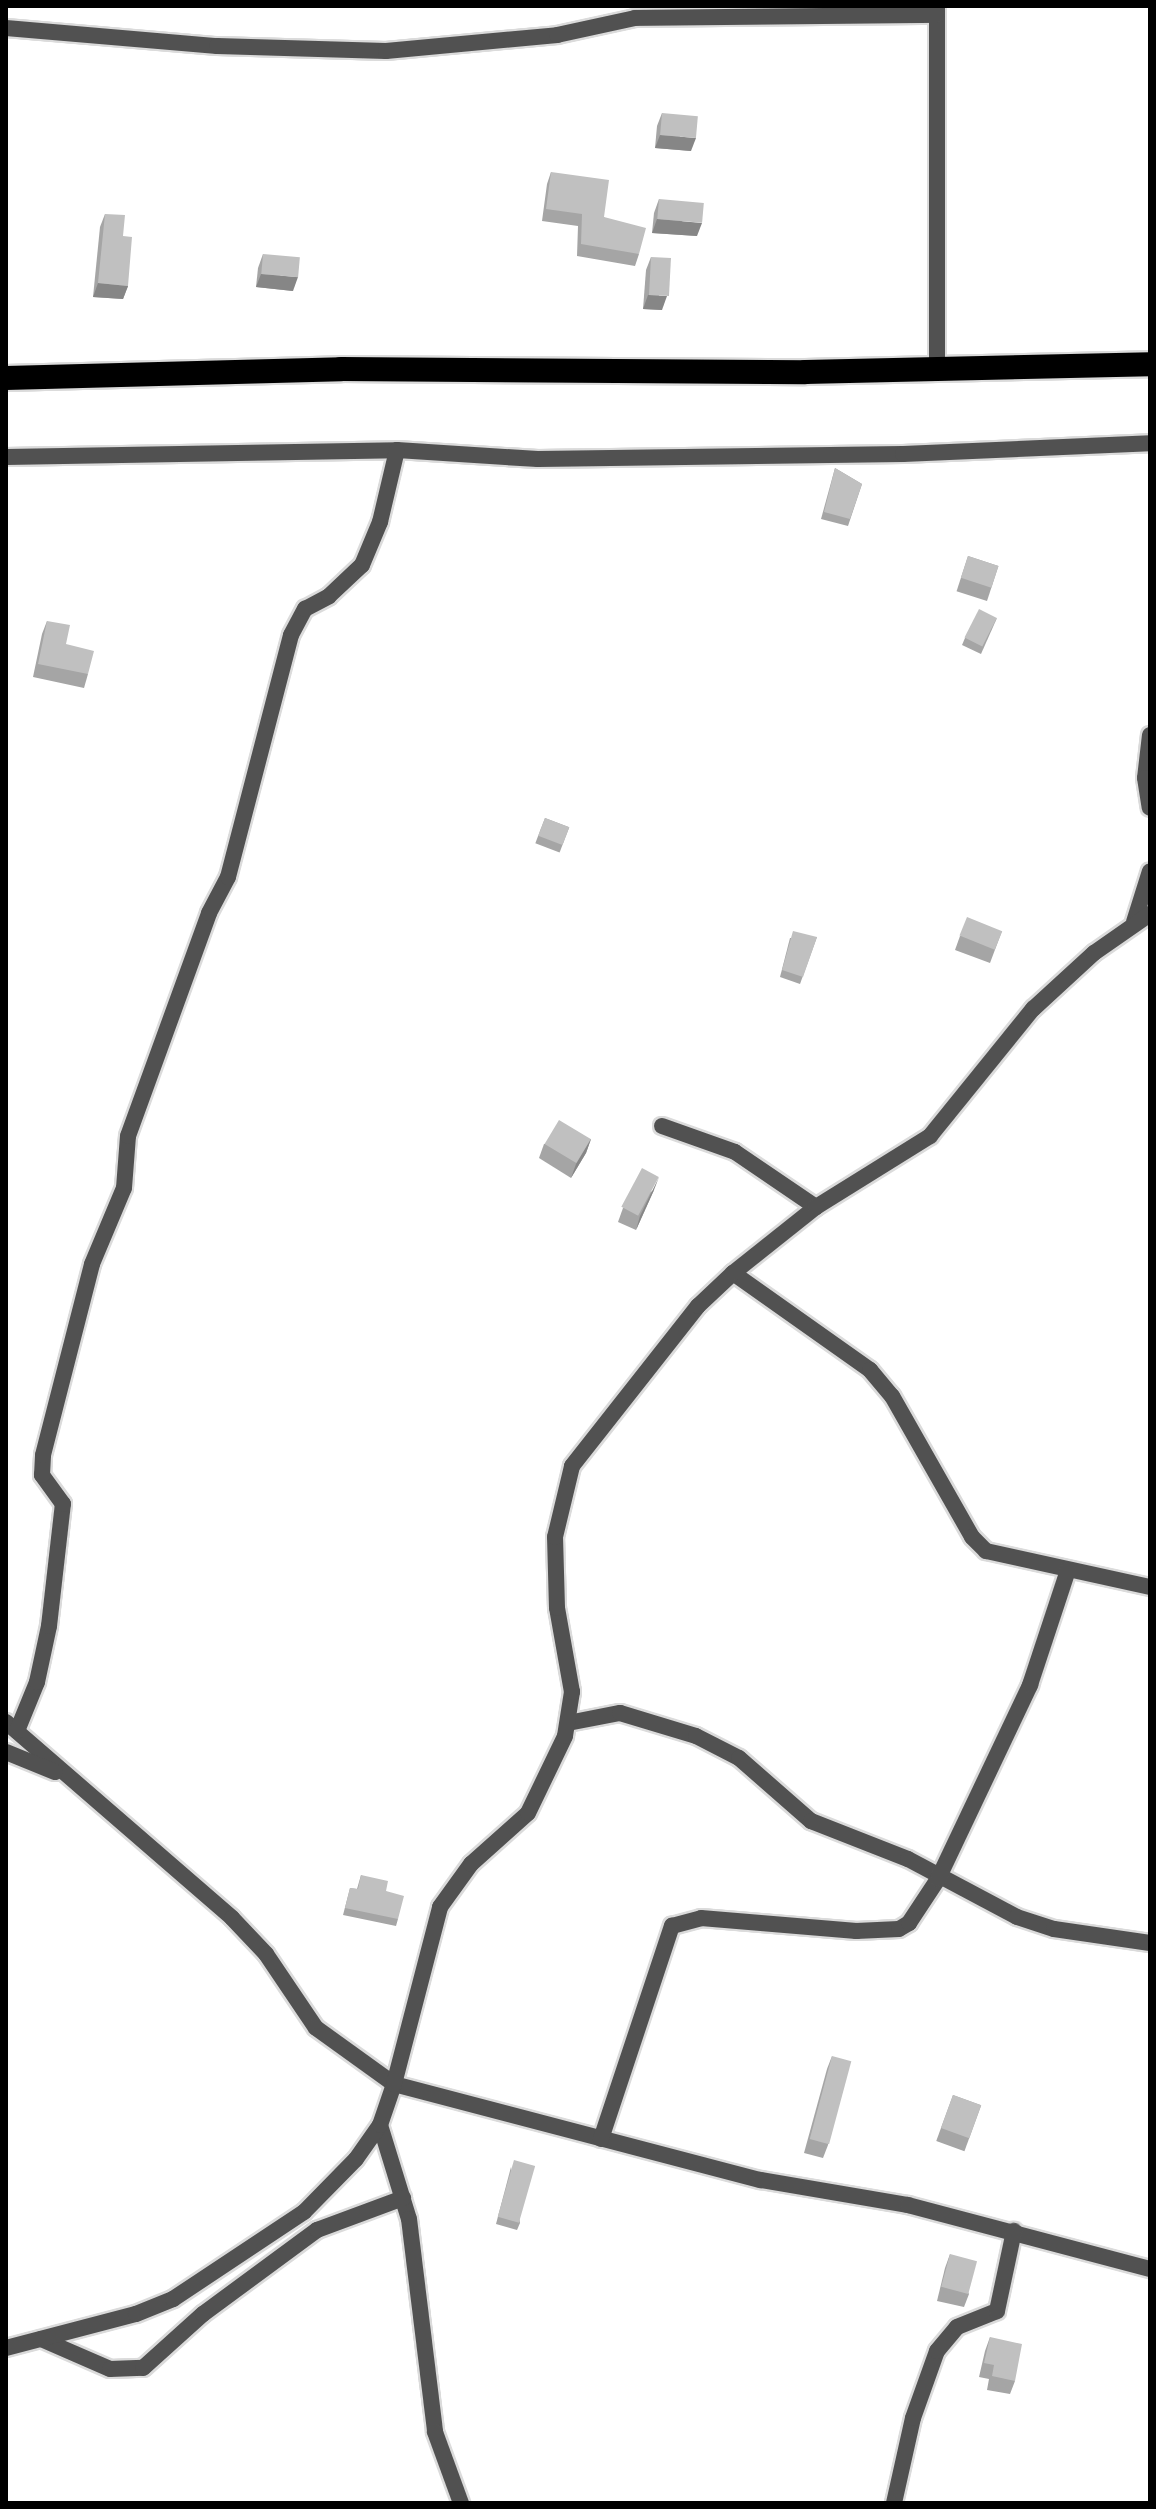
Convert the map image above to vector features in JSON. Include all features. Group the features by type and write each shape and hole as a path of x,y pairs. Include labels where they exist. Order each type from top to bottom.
{"highway":[{"path":"6,378 389,368 937,368 1150,364"}],"street":[{"path":"6,28 217,46 386,51 557,35 634,12 937,11 937,368"},
{"path":"6,457 397,450 538,459 903,454 1150,443"},
{"path":"397,450 380,522 362,565 305,609 291,635 228,877 209,913 128,1136 124,1188 92,1264 43,1455 42,1475 63,1504 49,1626 37,1682 11,1726 232,1918 266,1954 316,2028 394,2084 601,2139 649,2147 761,2180 908,2205 1150,2269"},
{"path":"1150,735 1145,778 1150,808"},
{"path":"1134,922 1150,871"},
{"path":"6,2348 136,2314 196,2284 304,2212 337,2182 380,2125 394,2084 440,1907 471,1864 528,1813 549,1775 568,1723 572,1692 555,1565 563,1488 572,1466 632,1387 733,1273 816,1207 930,1136 1033,1009 1134,922 1150,914"},
{"path":"662,1126 735,1152 816,1207"},
{"path":"733,1273 870,1370 892,1396 972,1537 986,1551 1150,1587"},
{"path":"601,2139 672,1926 715,1918 856,1931 899,1929 909,1923 938,1879 1030,1685 1068,1570"},
{"path":"568,1723 620,1713 696,1736 739,1758 811,1821 908,1859 938,1879 1054,1929 1150,1943"},
{"path":"6,1752 71,1779"},
{"path":"380,2125 403,2198 427,2394 461,2503"},
{"path":"41,2339 110,2369 143,2368 210,2308 317,2230 403,2198"},
{"path":"894,2503 913,2418 937,2351 957,2327 997,2311 1014,2231"}],"building":[{"path":"662,113 698,116 696,138 660,135"},
{"path":"551,172 609,180 604,217 646,228 639,254 581,244 582,214 546,209"},
{"path":"659,199 704,203 702,223 657,219"},
{"path":"105,214 125,215 123,236 132,237 128,286 98,283"},
{"path":"263,254 300,257 298,277 261,274"},
{"path":"651,257 671,258 669,296 649,295"},
{"path":"835,468 862,484 850,519 824,512"},
{"path":"968,556 998,566 991,588 961,578"},
{"path":"979,609 997,618 982,647 964,638"},
{"path":"47,621 70,625 66,644 94,651 88,674 38,664"},
{"path":"545,818 569,827 562,845 538,836"},
{"path":"967,917 1002,931 995,950 960,936"},
{"path":"793,931 817,937 803,977 782,970"},
{"path":"559,1120 591,1139 576,1163 545,1144"},
{"path":"642,1168 659,1177 638,1216 621,1207"},
{"path":"361,1875 388,1881 386,1891 404,1896 398,1919 345,1908 350,1888 358,1889"},
{"path":"832,2056 851,2061 829,2144 810,2139"},
{"path":"953,2095 981,2105 969,2138 941,2128"},
{"path":"514,2160 535,2166 519,2223 498,2217"},
{"path":"950,2254 977,2261 968,2294 941,2287"},
{"path":"990,2337 1022,2344 1015,2381 992,2376 994,2365 984,2363"}]}
